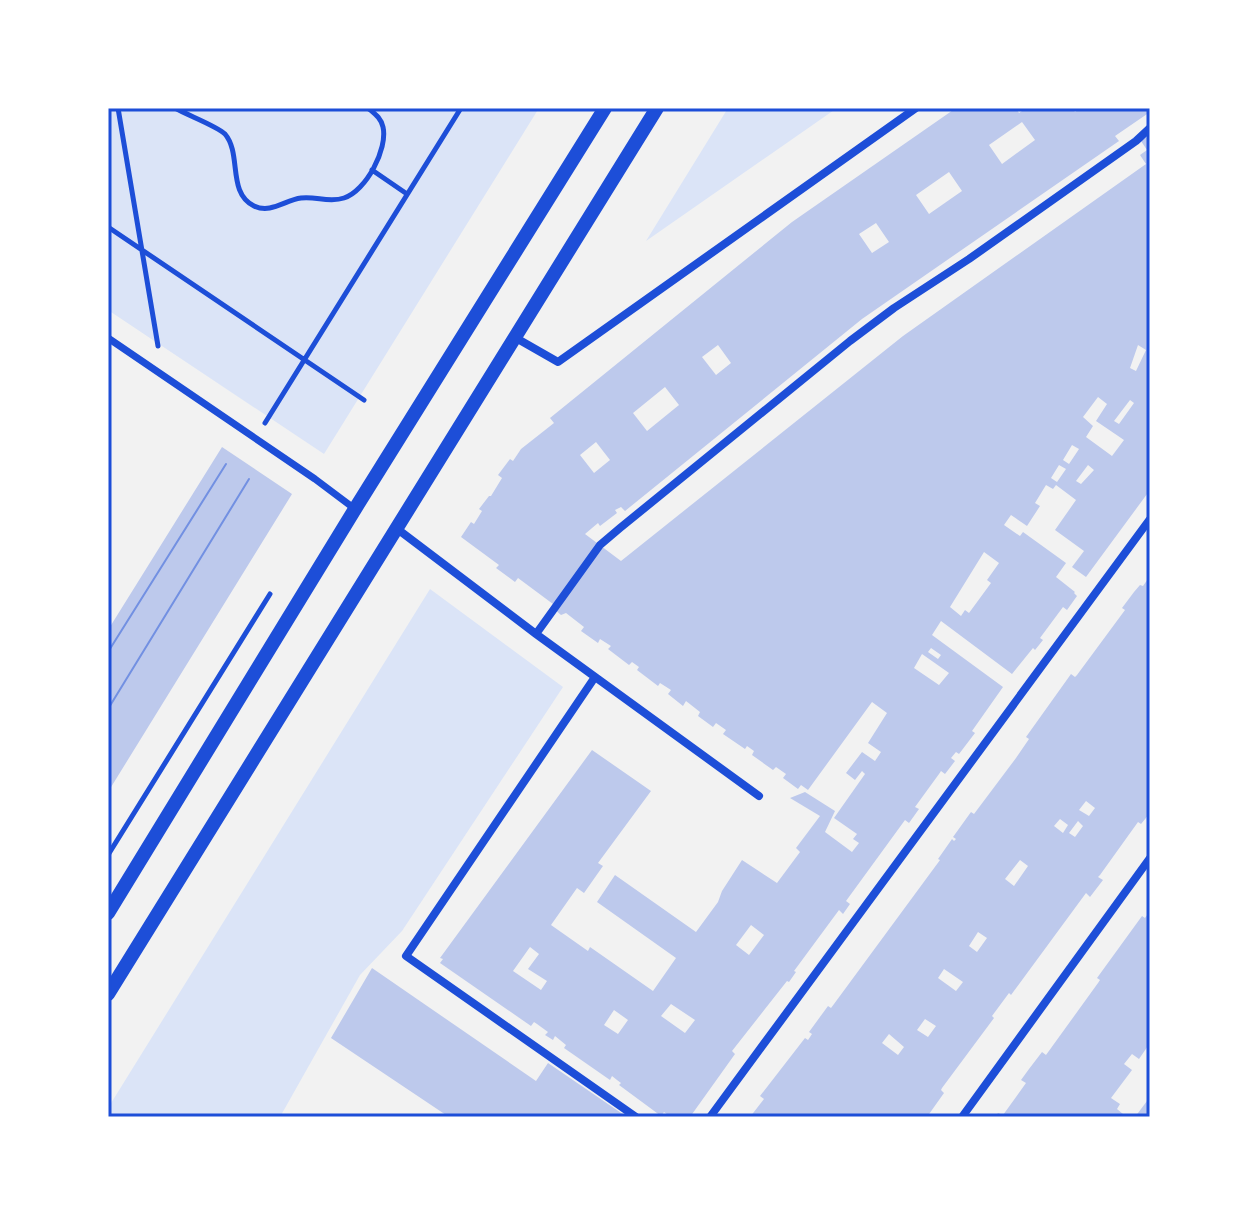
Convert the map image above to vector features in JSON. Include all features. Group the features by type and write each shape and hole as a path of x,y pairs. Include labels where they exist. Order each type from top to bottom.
{"street":[{"path":"108,913 605,108"},
{"path":"108,994 657,108"},
{"path":"516,338 558,362 916,108"},
{"path":"536,634 600,545 620,528 883,316 982,250 1150,128"},
{"path":"108,338 355,509"},
{"path":"710,1117 1150,519"},
{"path":"396,528 759,796"},
{"path":"595,677 406,956 636,1117"},
{"path":"962,1117 1150,858"}],"path":[{"path":"118,108 163,374"},
{"path":"175,108 225,134 231,147 239,191 246,201 268,209 302,198 331,201 347,198 360,189 383,146 384,129 380,119 368,108"},
{"path":"256,438 461,108"},
{"path":"372,170 407,194"},
{"path":"108,227 364,400"}],"shaded area":[{"path":"108,108 539,108 324,454 108,310"},
{"path":"728,108 837,108 646,241"},
{"path":"430,589 563,687 402,931 360,975 280,1117 108,1117 108,1108"}],"building":[{"path":"956,108 1016,108 1019,113 1022,111 1020,108 1072,108 1075,112 1081,108 1150,108 1150,112 1115,136 1119,141 862,319 625,511 621,507 615,510 617,513 585,534 621,561 903,336 1146,164 1140,155 1147,150 1141,141 1150,135 1150,490 1086,577 1072,567 1084,551 1055,530 1076,500 1056,485 1053,489 1046,485 1035,503 1040,506 1027,526 1011,515 1004,525 1020,536 1023,532 1066,563 1056,577 1077,596 1067,610 1063,607 1040,638 1043,640 1012,674 941,621 932,635 1003,687 972,731 975,733 959,754 956,752 951,758 955,761 945,774 941,771 915,807 919,809 909,823 905,820 846,901 850,904 843,914 839,910 789,982 732,1051 735,1054 690,1117 671,1117 664,1112 661,1116 619,1085 621,1083 612,1076 610,1080 564,1048 566,1045 555,1036 553,1040 545,1035 548,1032 537,1024 534,1022 531,1026 440,963 443,959 440,958 592,750 651,791 598,863 603,866 584,893 577,888 551,925 588,951 590,947 653,991 676,958 597,902 615,875 696,932 742,860 777,883 800,852 796,848 820,816 790,798 805,792 835,811 825,832 852,852 859,843 853,839 857,834 834,818 865,774 862,771 855,780 846,773 862,752 875,761 881,752 868,743 887,713 872,702 808,790 801,785 798,789 783,778 786,774 776,767 773,770 752,755 754,751 747,746 745,749 723,734 726,730 716,723 713,727 698,716 700,712 686,701 683,706 668,694 671,690 660,683 658,686 637,670 639,667 632,662 629,665 608,649 611,646 600,639 598,643 581,631 584,627 566,613 561,615 553,604 518,578 515,582 496,568 499,565 461,537 471,522 474,524 482,511 479,509 502,478 498,475 510,459 513,461 521,449 554,423 550,418 792,222","holes":["1022,122 1035,140 1002,164 989,145","949,172 962,191 929,214 916,195","876,223 889,242 872,253 859,234","718,345 731,363 716,375 702,357","1138,345 1146,350 1136,371 1130,368","665,387 679,405 647,431 633,413","1098,397 1107,404 1096,421 1124,440 1112,456 1086,437 1093,426 1083,417","1130,400 1134,403 1119,424 1114,421","596,442 610,460 594,473 580,455","1072,445 1079,449 1069,464 1063,460","1059,465 1066,469 1057,482 1051,478","1088,465 1094,470 1081,484 1076,481","984,552 999,563 987,580 991,583 969,613 965,610 961,616 950,607","931,648 941,655 938,659 928,652","922,654 949,673 939,685 914,668","751,925 764,935 749,955 736,945","530,947 539,954 528,969 547,981 541,990 513,971","671,1004 695,1020 685,1033 661,1016","614,1010 628,1020 618,1034 604,1025"]},
{"path":"222,447 292,494 108,792 108,630"},
{"path":"1150,576 1150,813 1141,824 1138,822 1098,877 1103,880 1090,897 1086,893 1011,995 1009,993 942,1088 944,1093 927,1117 750,1117 764,1099 760,1096 805,1038 808,1040 812,1034 809,1032 828,1006 831,1008 834,1004 940,860 952,839 956,839 953,837 971,812 974,814 1016,758 1029,739 1026,737 1071,674 1077,675 1125,610 1122,608 1140,585 1143,586","holes":["1086,801 1095,808 1089,816 1079,810","1060,819 1068,825 1063,833 1054,826","1078,821 1083,826 1075,837 1069,833","1020,860 1028,866 1014,886 1005,879","978,932 987,938 977,952 969,946","944,969 963,982 956,991 938,978","925,1019 936,1026 928,1037 917,1030","889,1034 904,1047 898,1055 882,1043"]},
{"path":"1150,911 1150,1043 1139,1059 1132,1054 1124,1064 1132,1070 1111,1098 1120,1104 1117,1109 1123,1114 1120,1117 995,1117 998,1113 1003,1115 1026,1083 1021,1080 1042,1052 1046,1055 1100,980 1097,978 1142,916 1145,918"},
{"path":"372,968 536,1081 548,1063 627,1117 449,1117 331,1038"},
{"path":"1150,1097 1150,1117 1135,1117"}],"tram line":[{"path":"108,652 226,464"},
{"path":"108,709 249,479"}]}
